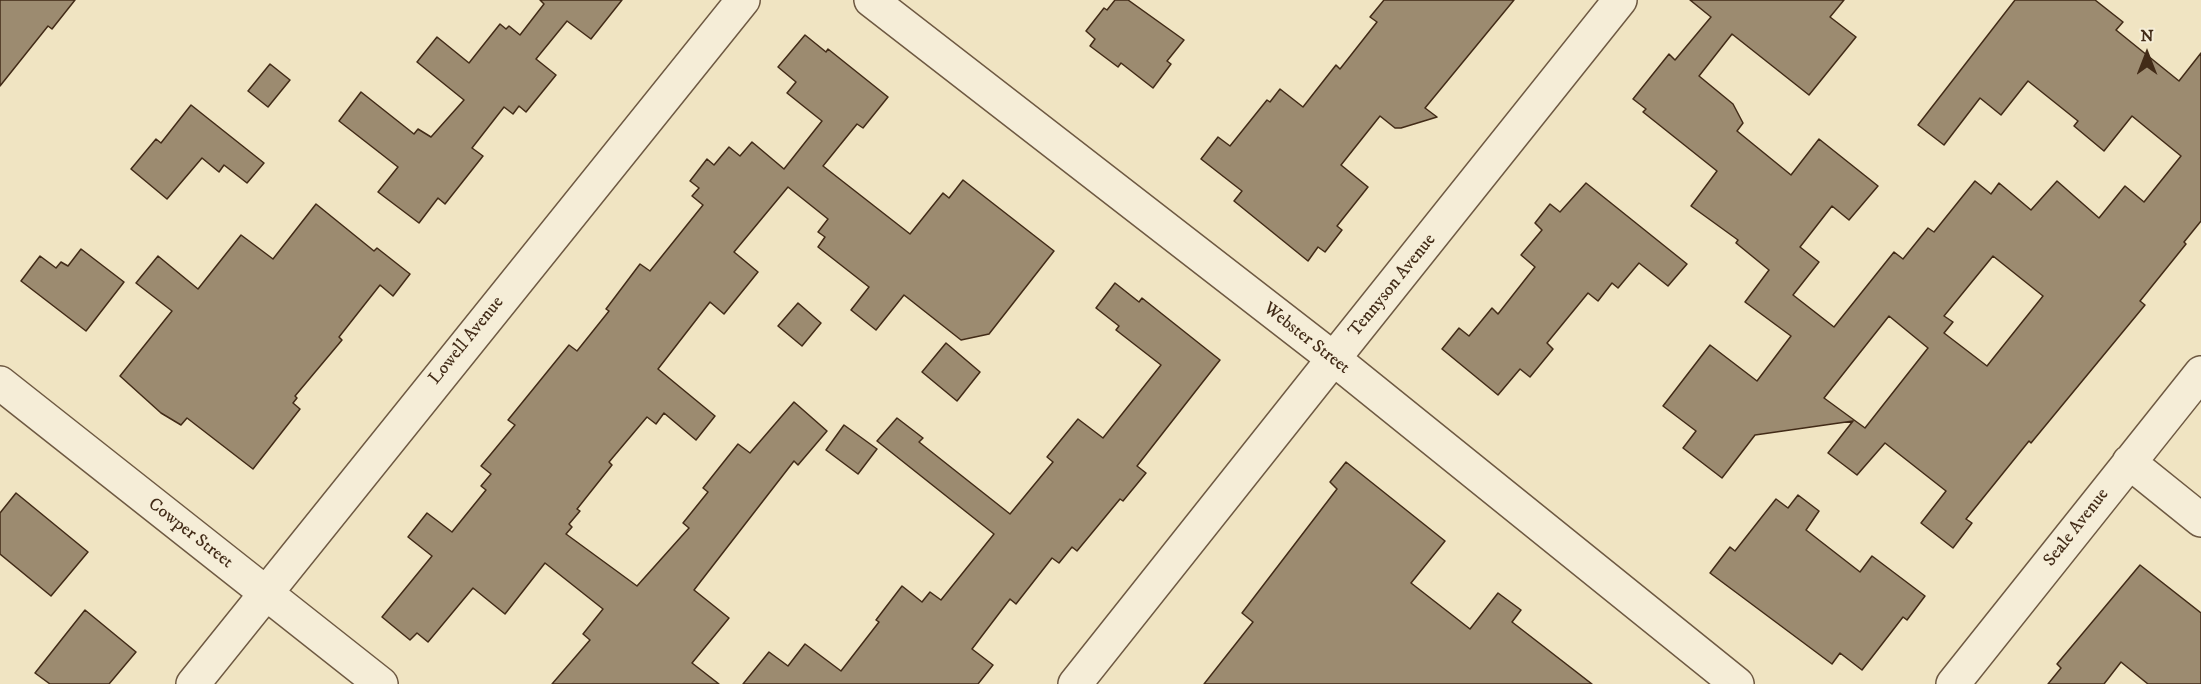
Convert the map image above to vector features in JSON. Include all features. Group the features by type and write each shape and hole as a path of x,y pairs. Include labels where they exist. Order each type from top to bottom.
{"street":[{"name":"Lowell Avenue","path":"194,684 265,592 742,0"},
{"name":"Webster Street","path":"871,0 1334,359 1737,684"},
{"name":"Tennyson Avenue","path":"1075,684 1301,397 1334,359 1620,0"},
{"name":"Seale Avenue","path":"1953,684 2201,373"},
{"name":"Cowper Street","path":"0,383 381,684"},
{"path":"2129,462 2201,520"}],"building":[{"path":"0,0 75,0 52,29 48,26 0,86"},
{"path":"540,0 622,0 591,39 567,21 536,59 556,75 526,112 519,106 513,114 504,107 472,148 483,156 445,204 438,198 419,223 378,192 398,167 339,121 361,92 414,134 418,129 431,137 464,100 417,62 437,37 469,63 500,24 506,29 509,26 520,35 544,4"},
{"path":"1115,0 1128,0 1184,40 1167,61 1171,64 1153,88 1121,63 1118,67 1090,46 1095,39 1086,31 1104,8 1107,10"},
{"path":"1384,0 1514,0 1425,108 1437,117 1395,128 1380,116 1341,165 1368,187 1337,226 1342,230 1325,252 1318,247 1308,261 1234,201 1242,191 1201,159 1218,137 1230,146 1267,100 1270,102 1280,89 1303,107 1336,65 1340,69 1377,22 1370,17"},
{"path":"1690,0 1844,0 1830,17 1856,37 1809,95 1732,34 1699,76 1733,104 1743,123 1737,131 1791,175 1819,139 1878,186 1849,220 1832,206 1800,247 1819,262 1793,295 1834,327 1894,252 1903,259 1928,228 1934,232 1975,181 1991,194 1999,183 2031,210 2057,181 2099,218 2125,186 2144,202 2181,156 2132,116 2104,151 2074,126 2078,121 2028,81 2001,115 1980,98 1944,145 1918,125 2015,0 2095,0 2123,22 2116,30 2179,81 2201,53 2201,221 2184,242 2186,244 2140,301 2145,305 1966,519 1972,523 1953,548 1921,523 1946,491 1885,443 1857,475 1828,453 1853,421 1755,435 1722,478 1683,448 1696,431 1663,406 1710,345 1757,381 1791,336 1745,302 1769,270 1736,243 1738,240 1691,206 1717,171 1643,112 1646,109 1633,99 1669,54 1675,60 1711,17","holes":["1993,256 2043,296 1987,366 1944,333 1953,322 1944,316","1889,316 1928,348 1865,428 1824,398"]},
{"path":"805,35 826,52 828,49 888,97 863,128 857,124 823,166 910,234 943,193 949,198 963,180 1054,251 989,334 961,340 904,295 876,330 851,310 869,287 818,247 825,237 818,232 828,219 788,187 734,252 758,272 724,314 710,302 658,369 715,416 696,440 664,413 656,424 647,417 609,462 612,465 577,509 580,511 569,524 572,527 566,534 637,586 689,528 683,523 708,492 703,488 738,444 750,453 794,402 827,431 798,465 794,461 694,590 729,618 692,663 719,684 552,684 590,640 583,634 603,609 545,563 505,614 473,588 428,642 417,633 410,640 382,617 432,556 408,537 427,513 452,532 486,490 481,486 491,474 481,466 515,425 508,420 569,345 577,351 609,311 606,309 640,264 650,271 703,205 692,196 699,188 690,181 707,159 714,165 729,147 740,156 752,142 784,169 822,121 787,93 796,82 778,67"},
{"path":"270,64 290,80 268,107 248,91"},
{"path":"191,105 264,163 247,183 224,165 219,172 202,158 167,199 131,169 156,139 161,143"},
{"path":"1586,183 1687,264 1668,286 1639,263 1618,288 1612,283 1598,301 1588,293 1547,343 1553,349 1530,377 1520,369 1498,395 1442,349 1459,328 1469,336 1492,308 1498,314 1535,267 1521,255 1542,230 1535,223 1550,204 1560,212"},
{"path":"316,204 374,251 377,248 410,274 393,296 380,285 339,337 342,340 295,396 297,398 293,403 300,409 253,469 187,418 181,425 161,413 120,376 172,311 136,283 158,256 198,289 241,235 273,259"},
{"path":"81,249 124,282 86,331 21,281 40,256 56,268 61,262 68,266"},
{"path":"1115,283 1139,302 1142,298 1220,360 1137,466 1146,473 1123,501 1120,499 1077,551 1072,547 1059,563 1052,558 1016,604 1010,599 972,649 993,665 978,684 743,684 769,652 788,666 805,644 841,671 879,622 876,620 902,586 922,602 930,592 941,600 994,534 877,441 897,418 923,438 919,442 1010,514 1053,462 1047,457 1078,419 1103,438 1161,365 1116,330 1119,326 1096,308"},
{"path":"798,303 821,323 802,346 778,326"},
{"path":"946,343 980,372 957,401 922,372"},
{"path":"844,425 877,449 858,474 826,450"},
{"path":"1346,462 1445,541 1411,583 1470,629 1498,593 1521,610 1512,622 1592,684 1204,684 1253,622 1242,613 1337,489 1330,482"},
{"path":"16,493 88,552 51,596 0,554 0,513"},
{"path":"1798,495 1819,511 1806,530 1860,572 1872,556 1925,596 1907,620 1903,617 1862,670 1840,653 1832,664 1710,573 1730,547 1735,551 1776,499 1788,508"},
{"path":"2140,565 2201,613 2201,684 2148,684 2121,662 2104,684 2048,684 2061,668 2057,664"},
{"path":"85,610 136,652 109,684 50,684 35,673"}]}
